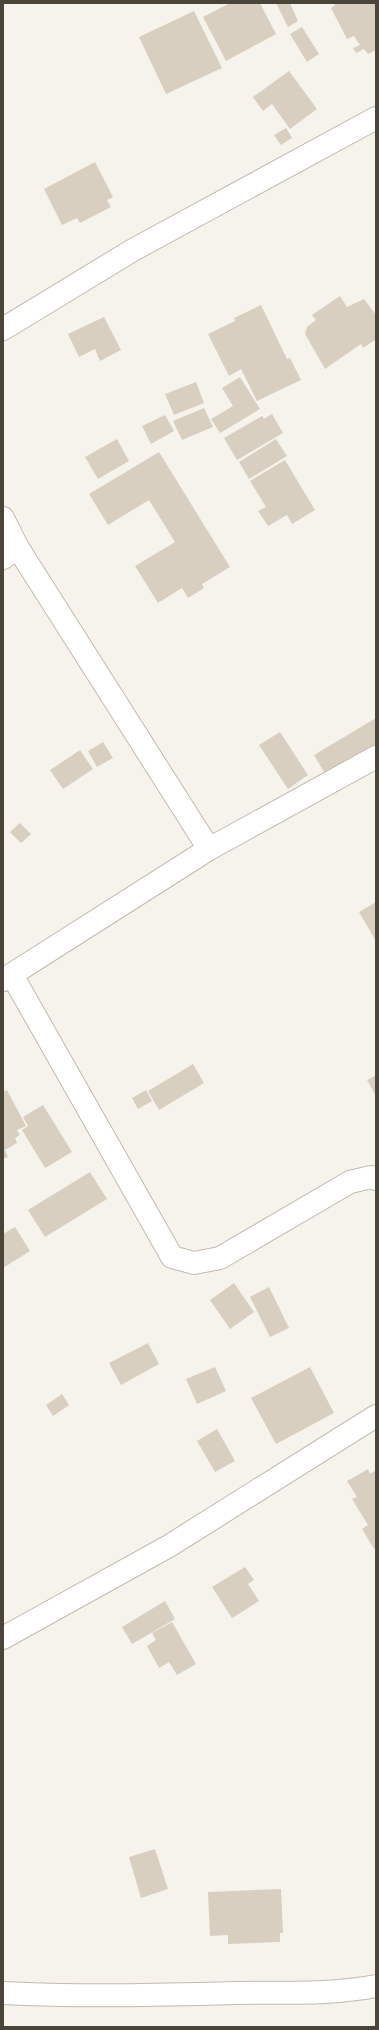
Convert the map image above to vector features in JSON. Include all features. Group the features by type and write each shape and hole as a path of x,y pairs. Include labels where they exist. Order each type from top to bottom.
{"street":[{"path":"3,329 133,250 376,118"},
{"path":"3,518 11,553 209,848"},
{"path":"374,1177 350,1182 220,1258 194,1263 172,1257 8,977 209,848 376,757"},
{"path":"3,1638 169,1546 376,1416"},
{"path":"3,1993 64,1996 353,1991 376,1986"}],"building":[{"path":"230,3 260,3 276,34 226,61 203,17"},
{"path":"276,3 290,3 298,21 288,27"},
{"path":"333,3 376,3 376,50 368,54 364,49 356,53 353,48 360,45 354,36 347,39 331,8 335,5"},
{"path":"194,11 222,68 166,94 139,37"},
{"path":"302,27 319,54 307,62 290,34"},
{"path":"289,71 317,109 290,129 272,104 263,111 253,97"},
{"path":"286,128 292,138 281,145 274,135"},
{"path":"95,162 113,197 107,200 111,207 80,223 77,218 62,225 44,189"},
{"path":"340,296 347,307 364,299 376,315 376,342 375,340 363,348 361,344 325,369 305,334 307,327 316,320 312,315"},
{"path":"261,305 287,359 290,358 301,380 257,401 241,369 229,376 208,334 235,321 234,318"},
{"path":"104,317 121,350 100,361 95,349 79,357 68,334"},
{"path":"240,377 260,409 220,433 211,419 233,406 222,388"},
{"path":"196,382 204,403 174,415 165,394"},
{"path":"204,408 213,427 182,440 173,421"},
{"path":"272,414 283,433 237,460 224,438 262,416 264,419"},
{"path":"165,415 174,431 151,444 142,426"},
{"path":"117,439 129,461 98,479 85,457"},
{"path":"276,439 287,456 249,479 239,462"},
{"path":"159,452 230,567 202,584 204,588 188,598 182,588 158,603 135,566 175,542 149,500 108,525 89,494"},
{"path":"285,460 315,510 292,524 287,515 268,526 258,511 266,507 250,481"},
{"path":"376,718 376,748 327,777 314,755"},
{"path":"280,732 308,775 288,789 259,745"},
{"path":"103,742 113,758 97,767 88,751"},
{"path":"80,750 93,769 63,789 50,770"},
{"path":"20,823 31,834 21,843 10,832"},
{"path":"376,902 376,941 359,912"},
{"path":"193,1064 204,1083 159,1110 148,1091"},
{"path":"376,1075 376,1096 367,1080"},
{"path":"7,1090 26,1126 17,1130 20,1135 15,1138 17,1143 5,1150 8,1157 3,1159 3,1092"},
{"path":"146,1090 152,1101 138,1109 132,1098"},
{"path":"43,1105 72,1152 45,1168 22,1130 28,1126 23,1117"},
{"path":"90,1172 107,1199 45,1237 28,1210"},
{"path":"15,1227 30,1251 3,1268 3,1234"},
{"path":"234,1283 254,1312 230,1329 210,1300"},
{"path":"269,1287 289,1328 270,1337 250,1297"},
{"path":"148,1343 159,1364 121,1385 109,1363"},
{"path":"215,1367 226,1391 197,1404 186,1379"},
{"path":"310,1367 334,1413 276,1444 251,1398"},
{"path":"62,1394 69,1405 53,1416 46,1405"},
{"path":"217,1429 235,1461 215,1472 197,1441"},
{"path":"368,1469 370,1474 376,1470 376,1548 374,1549 362,1529 368,1525 352,1499 357,1497 347,1481"},
{"path":"245,1567 254,1580 248,1584 259,1601 232,1618 212,1587"},
{"path":"165,1601 175,1619 132,1644 122,1627"},
{"path":"172,1622 196,1664 177,1675 169,1662 159,1668 147,1646 156,1640 152,1633"},
{"path":"155,1849 168,1889 141,1898 129,1857"},
{"path":"281,1889 283,1933 280,1933 280,1942 228,1944 228,1935 210,1936 208,1892"}]}
